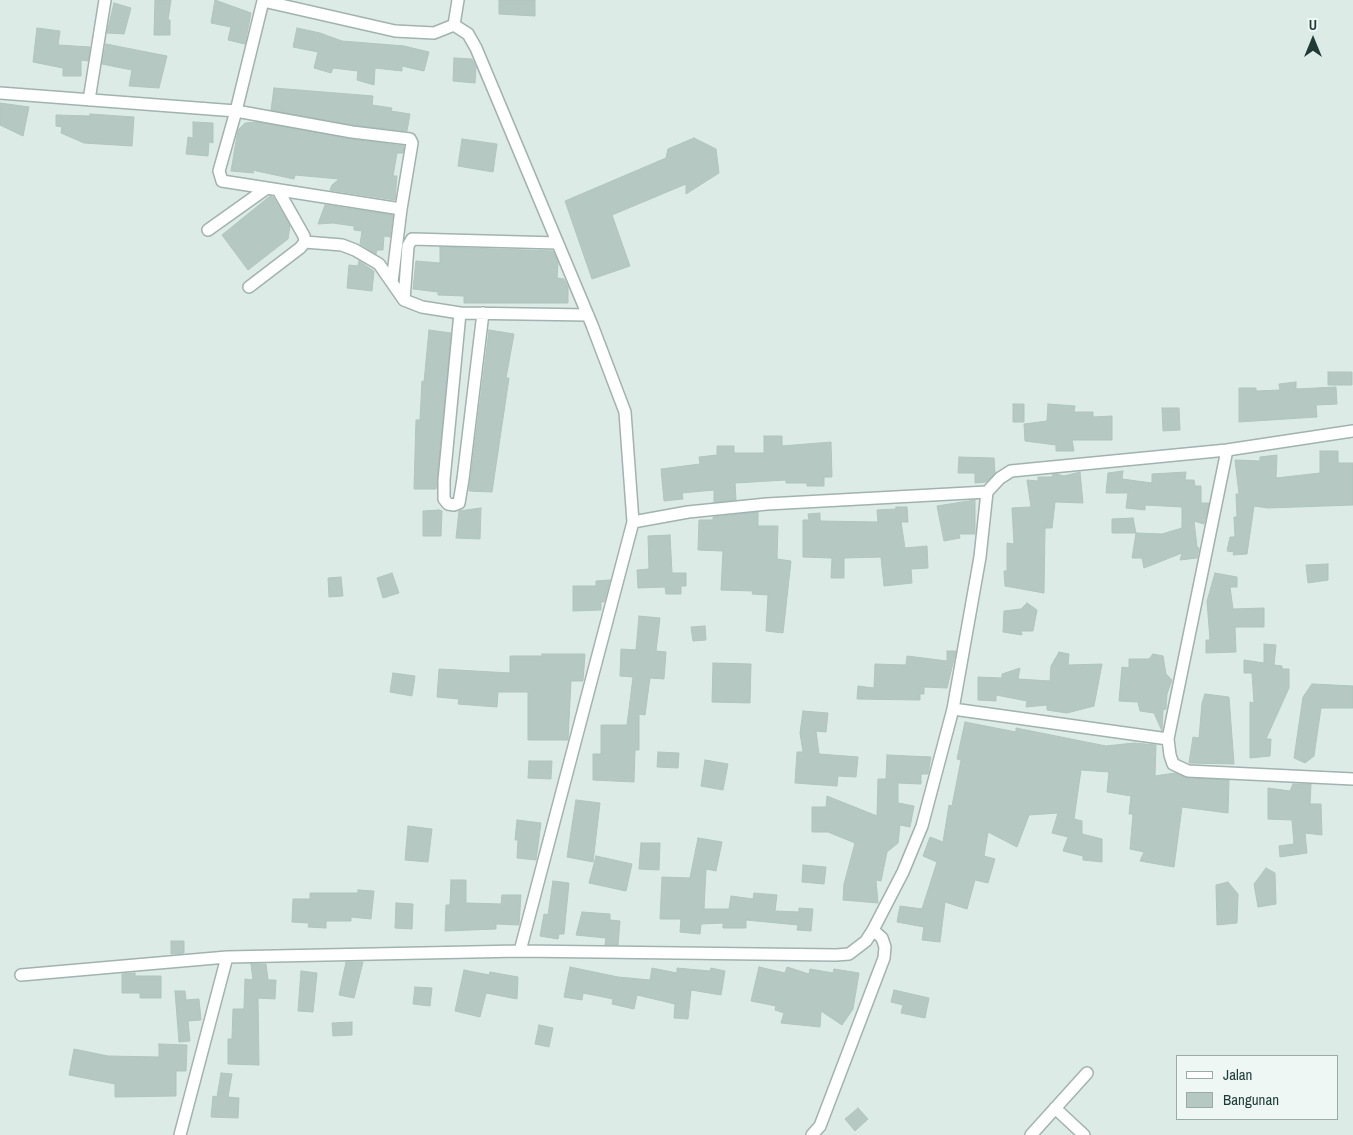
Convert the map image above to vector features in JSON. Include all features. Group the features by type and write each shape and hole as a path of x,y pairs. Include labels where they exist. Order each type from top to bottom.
{"street":[{"path":"89,100 106,0"},
{"path":"454,25 458,0"},
{"path":"401,209 226,182 220,179 219,171 236,111 261,1 395,30 434,33 454,25"},
{"path":"454,25 468,34 476,48 588,315 626,412 633,522 520,951"},
{"path":"0,93 236,111 352,132 410,138 412,143 392,282"},
{"path":"208,230 273,189"},
{"path":"249,287 300,248 305,242 304,236 273,189"},
{"path":"404,300 408,246 412,239 557,243"},
{"path":"305,242 342,245 355,250 379,264 404,300 436,311 588,315"},
{"path":"460,313 444,480 444,499 448,504 454,505 459,503 462,486 483,313"},
{"path":"21,974 227,958 520,951 849,954 858,948 873,930 902,872 922,826 954,709 980,557 987,492 1000,478 1011,471 1227,450 1353,431"},
{"path":"1227,450 1168,739 1173,764 1188,771 1353,779"},
{"path":"633,522 688,512 767,504 987,492"},
{"path":"954,709 1168,739"},
{"path":"812,1135 820,1126 884,958 886,947 882,938 873,930"},
{"path":"180,1135 227,958"},
{"path":"1031,1135 1087,1073"},
{"path":"1055,1108 1084,1135"}],"building":[{"path":"155,0 171,0 168,20 170,20 170,35 154,35"},
{"path":"215,0 251,13 245,44 228,40 231,27 211,23"},
{"path":"499,0 535,0 535,16 499,14"},
{"path":"114,3 131,8 124,34 107,33"},
{"path":"37,28 60,31 58,45 90,47 88,61 81,60 81,76 63,76 63,68 33,62"},
{"path":"297,28 320,33 342,41 404,46 429,52 424,71 402,66 402,71 375,68 374,85 357,80 358,71 333,68 331,73 314,68 318,52 293,47"},
{"path":"106,44 167,56 159,88 129,86 132,70 102,64"},
{"path":"454,58 472,59 476,67 475,83 453,81"},
{"path":"274,88 373,96 372,105 392,108 391,111 410,114 407,131 353,125 271,110"},
{"path":"0,103 29,107 23,136 0,125"},
{"path":"90,114 134,117 132,146 84,143 61,133 62,127 56,126 56,115 90,116"},
{"path":"193,122 213,123 213,143 209,142 208,156 186,154 188,137 193,138"},
{"path":"257,122 351,139 404,146 403,153 397,153 393,176 397,176 395,200 330,190 332,185 339,179 295,175 294,179 252,170 254,173 231,171 238,130 245,123"},
{"path":"694,138 716,149 719,173 686,194 686,184 612,215 630,266 592,279 565,201 666,158 668,149"},
{"path":"462,139 497,144 493,172 458,166"},
{"path":"270,196 273,197 290,226 288,239 248,270 222,235"},
{"path":"325,205 393,215 390,237 384,236 383,250 377,250 376,254 360,244 362,231 354,230 354,226 333,223 318,224"},
{"path":"440,247 553,251 558,262 557,278 564,279 568,287 568,303 464,303 464,296 438,295 438,292 413,289 416,261 440,263"},
{"path":"359,261 374,271 372,291 347,288 349,265 358,266"},
{"path":"429,330 451,333 436,489 414,489 416,420 420,420 422,381 424,382"},
{"path":"489,330 514,334 506,378 509,378 492,492 469,491"},
{"path":"1328,372 1352,372 1352,385 1328,385"},
{"path":"1296,382 1296,389 1336,387 1337,404 1316,405 1317,417 1239,422 1239,388 1256,388 1256,391 1280,390 1279,384"},
{"path":"1013,404 1024,404 1024,422 1013,422"},
{"path":"1048,404 1075,406 1074,412 1093,412 1093,417 1112,416 1112,440 1072,440 1074,451 1056,451 1056,445 1025,441 1024,424 1047,421"},
{"path":"1162,408 1179,408 1180,430 1163,431"},
{"path":"764,436 782,436 782,446 831,442 832,477 824,477 824,486 807,486 807,483 786,483 786,480 735,483 736,500 714,502 714,490 682,493 683,499 664,501 661,469 700,464 699,457 717,455 717,446 734,446 734,453 764,453"},
{"path":"1320,451 1338,451 1338,463 1353,463 1353,505 1268,508 1254,506 1247,554 1233,555 1234,552 1227,551 1230,537 1235,537 1234,517 1237,517 1236,494 1239,494 1235,460 1260,461 1260,457 1277,455 1276,478 1320,473"},
{"path":"959,457 994,458 995,473 986,482 975,483 975,473 958,473"},
{"path":"1123,471 1122,479 1152,483 1152,474 1186,472 1185,480 1194,480 1195,486 1201,486 1201,503 1209,503 1204,524 1194,521 1197,547 1199,548 1197,558 1180,560 1182,553 1144,568 1142,558 1132,558 1136,533 1162,534 1182,528 1182,507 1145,505 1145,510 1126,508 1128,493 1106,493 1108,473"},
{"path":"1080,472 1083,503 1055,502 1052,528 1045,528 1044,593 1005,586 1004,571 1007,571 1007,543 1014,544 1012,508 1031,507 1027,480 1038,481 1038,477 1052,477 1053,474 1064,476"},
{"path":"975,500 975,534 959,534 960,538 944,541 937,506"},
{"path":"896,507 907,507 908,522 901,522 905,548 927,546 928,568 911,569 912,583 884,586 881,557 844,558 844,578 831,578 832,558 803,557 803,520 809,520 808,514 820,513 820,521 878,522 877,510 896,509"},
{"path":"481,508 480,539 456,538 459,511"},
{"path":"423,511 442,511 441,536 423,536"},
{"path":"758,512 758,526 778,526 777,559 791,561 783,633 766,631 768,595 752,594 753,591 721,590 723,551 698,550 699,520 713,520 713,517"},
{"path":"1133,518 1136,533 1112,533 1112,519"},
{"path":"670,535 672,573 686,573 686,586 681,586 681,594 666,594 665,587 638,588 637,570 649,569 648,536"},
{"path":"1328,564 1328,580 1308,583 1306,565"},
{"path":"392,573 399,593 383,598 377,578"},
{"path":"1215,573 1237,577 1237,587 1230,587 1233,609 1264,608 1264,627 1235,627 1236,652 1206,653 1206,640 1210,640 1207,601"},
{"path":"341,577 343,596 329,597 328,578"},
{"path":"610,580 604,602 601,602 601,610 573,611 573,586 596,586 596,581"},
{"path":"1027,603 1037,610 1033,631 1021,631 1022,635 1003,632 1004,611 1021,609"},
{"path":"639,616 660,618 656,651 666,652 664,679 650,678 645,715 639,714 639,750 635,750 634,782 593,780 593,754 601,754 601,725 627,725 633,677 620,676 621,649 636,650"},
{"path":"705,626 706,640 693,641 691,627"},
{"path":"1264,644 1276,645 1274,665 1282,666 1282,669 1289,669 1289,688 1266,739 1271,739 1270,756 1250,758 1250,702 1254,703 1252,673 1244,673 1244,660 1264,663"},
{"path":"947,651 956,651 947,688 924,687 924,694 920,694 920,700 857,699 858,686 874,688 875,664 906,665 907,656 947,661"},
{"path":"1059,652 1069,654 1068,665 1102,664 1094,706 1067,713 1047,710 1047,705 1026,707 1027,701 996,695 996,701 978,700 978,677 1002,678 1002,674 1020,668 1018,679 1050,681 1051,666"},
{"path":"542,654 585,654 583,681 571,681 568,740 528,740 528,692 498,692 497,707 458,704 459,699 437,697 439,669 510,673 510,656 542,656"},
{"path":"1153,654 1163,656 1166,674 1172,680 1167,694 1166,709 1163,710 1162,731 1154,713 1140,711 1138,702 1119,701 1122,667 1129,668 1129,659 1149,659"},
{"path":"713,663 751,664 750,703 712,702"},
{"path":"393,673 415,676 412,696 390,692"},
{"path":"1312,684 1353,686 1353,708 1321,708 1314,756 1305,763 1294,758 1303,697"},
{"path":"1205,694 1229,697 1234,764 1189,763 1193,737 1199,738 1202,703"},
{"path":"803,711 828,713 826,732 816,731 819,754 858,757 856,777 838,776 837,786 795,783 797,752 803,752 800,733"},
{"path":"965,722 1016,732 1016,728 1106,746 1134,743 1156,745 1155,776 1175,773 1188,778 1229,780 1228,813 1182,807 1174,867 1140,861 1144,852 1130,849 1133,814 1129,814 1131,796 1107,792 1109,772 1081,770 1074,819 1082,821 1082,834 1102,839 1102,862 1083,860 1083,856 1063,851 1068,837 1052,833 1058,813 1029,815 1017,847 988,832 984,856 995,859 988,883 975,880 967,909 945,902 940,942 922,940 924,927 897,922 900,906 922,909 937,862 923,856 930,837 943,842 949,805 952,806 961,760 957,759"},
{"path":"658,752 679,753 678,768 657,767"},
{"path":"887,755 931,757 928,774 921,774 921,784 898,783 898,803 914,806 910,827 900,825 898,843 887,852 881,881 876,880 878,903 843,900 844,884 855,843 828,832 812,832 812,807 826,807 827,796 877,816 878,779 886,779"},
{"path":"705,760 728,764 723,790 701,786"},
{"path":"529,761 552,761 551,779 528,778"},
{"path":"1293,784 1311,784 1310,804 1321,804 1322,835 1305,833 1307,853 1280,857 1279,846 1294,844 1292,820 1268,819 1268,788 1290,791"},
{"path":"576,800 600,803 593,862 567,857"},
{"path":"517,820 541,823 536,860 517,858 518,840 515,840"},
{"path":"408,826 432,829 428,862 405,860"},
{"path":"698,838 722,842 716,871 706,869 704,909 729,909 731,896 753,899 754,893 777,895 775,911 799,912 799,908 813,909 811,931 797,930 798,925 746,920 746,928 723,928 723,923 701,924 700,934 680,932 681,919 660,919 662,877 690,878"},
{"path":"641,843 660,843 659,870 639,869"},
{"path":"596,856 632,864 626,891 589,883"},
{"path":"803,865 826,867 824,884 802,882"},
{"path":"1266,868 1275,873 1276,904 1258,907 1254,884"},
{"path":"451,880 466,880 466,903 501,904 502,895 521,895 519,925 496,924 496,929 445,931 446,905 450,905"},
{"path":"553,881 569,883 564,934 559,934 558,939 540,936 544,914 548,915"},
{"path":"1228,882 1238,894 1237,923 1217,925 1216,885"},
{"path":"358,890 374,891 371,919 351,917 351,921 326,921 326,928 308,927 309,923 292,922 293,899 310,899 310,893 358,893"},
{"path":"396,903 413,904 412,929 395,928"},
{"path":"582,912 610,914 610,920 620,921 618,945 605,945 606,938 576,935"},
{"path":"171,941 184,941 184,953 171,954"},
{"path":"346,962 363,962 354,998 339,995"},
{"path":"251,964 266,964 268,980 276,980 275,999 258,998 259,1065 228,1064 228,1039 232,1039 233,1009 244,1009 245,979 253,980"},
{"path":"570,967 618,977 650,980 652,968 677,973 677,968 710,971 711,968 725,971 721,995 691,990 688,1019 674,1018 675,1004 637,995 634,1009 612,1004 613,999 583,993 582,1000 564,997"},
{"path":"759,967 785,973 787,967 809,974 810,969 833,973 834,969 859,973 853,1009 842,1025 821,1011 820,1027 781,1023 784,1013 775,1010 776,1006 751,1001"},
{"path":"464,970 489,975 490,972 518,977 517,999 486,993 480,1017 455,1011"},
{"path":"301,971 317,973 313,1012 298,1011"},
{"path":"135,973 135,976 161,976 161,998 140,998 140,993 122,993 122,974"},
{"path":"415,987 432,988 430,1006 413,1004"},
{"path":"894,990 929,998 925,1018 901,1013 903,1005 891,1002"},
{"path":"175,991 185,991 186,1000 199,999 201,1020 188,1021 190,1041 179,1042"},
{"path":"352,1022 352,1035 333,1036 332,1023"},
{"path":"539,1025 553,1028 549,1047 535,1044"},
{"path":"159,1044 187,1045 186,1071 176,1071 176,1096 115,1097 115,1084 69,1075 74,1049 108,1056 159,1057"},
{"path":"221,1073 232,1074 228,1097 239,1098 238,1118 211,1117 213,1096 217,1097"},
{"path":"858,1108 868,1119 855,1131 845,1119"}]}
